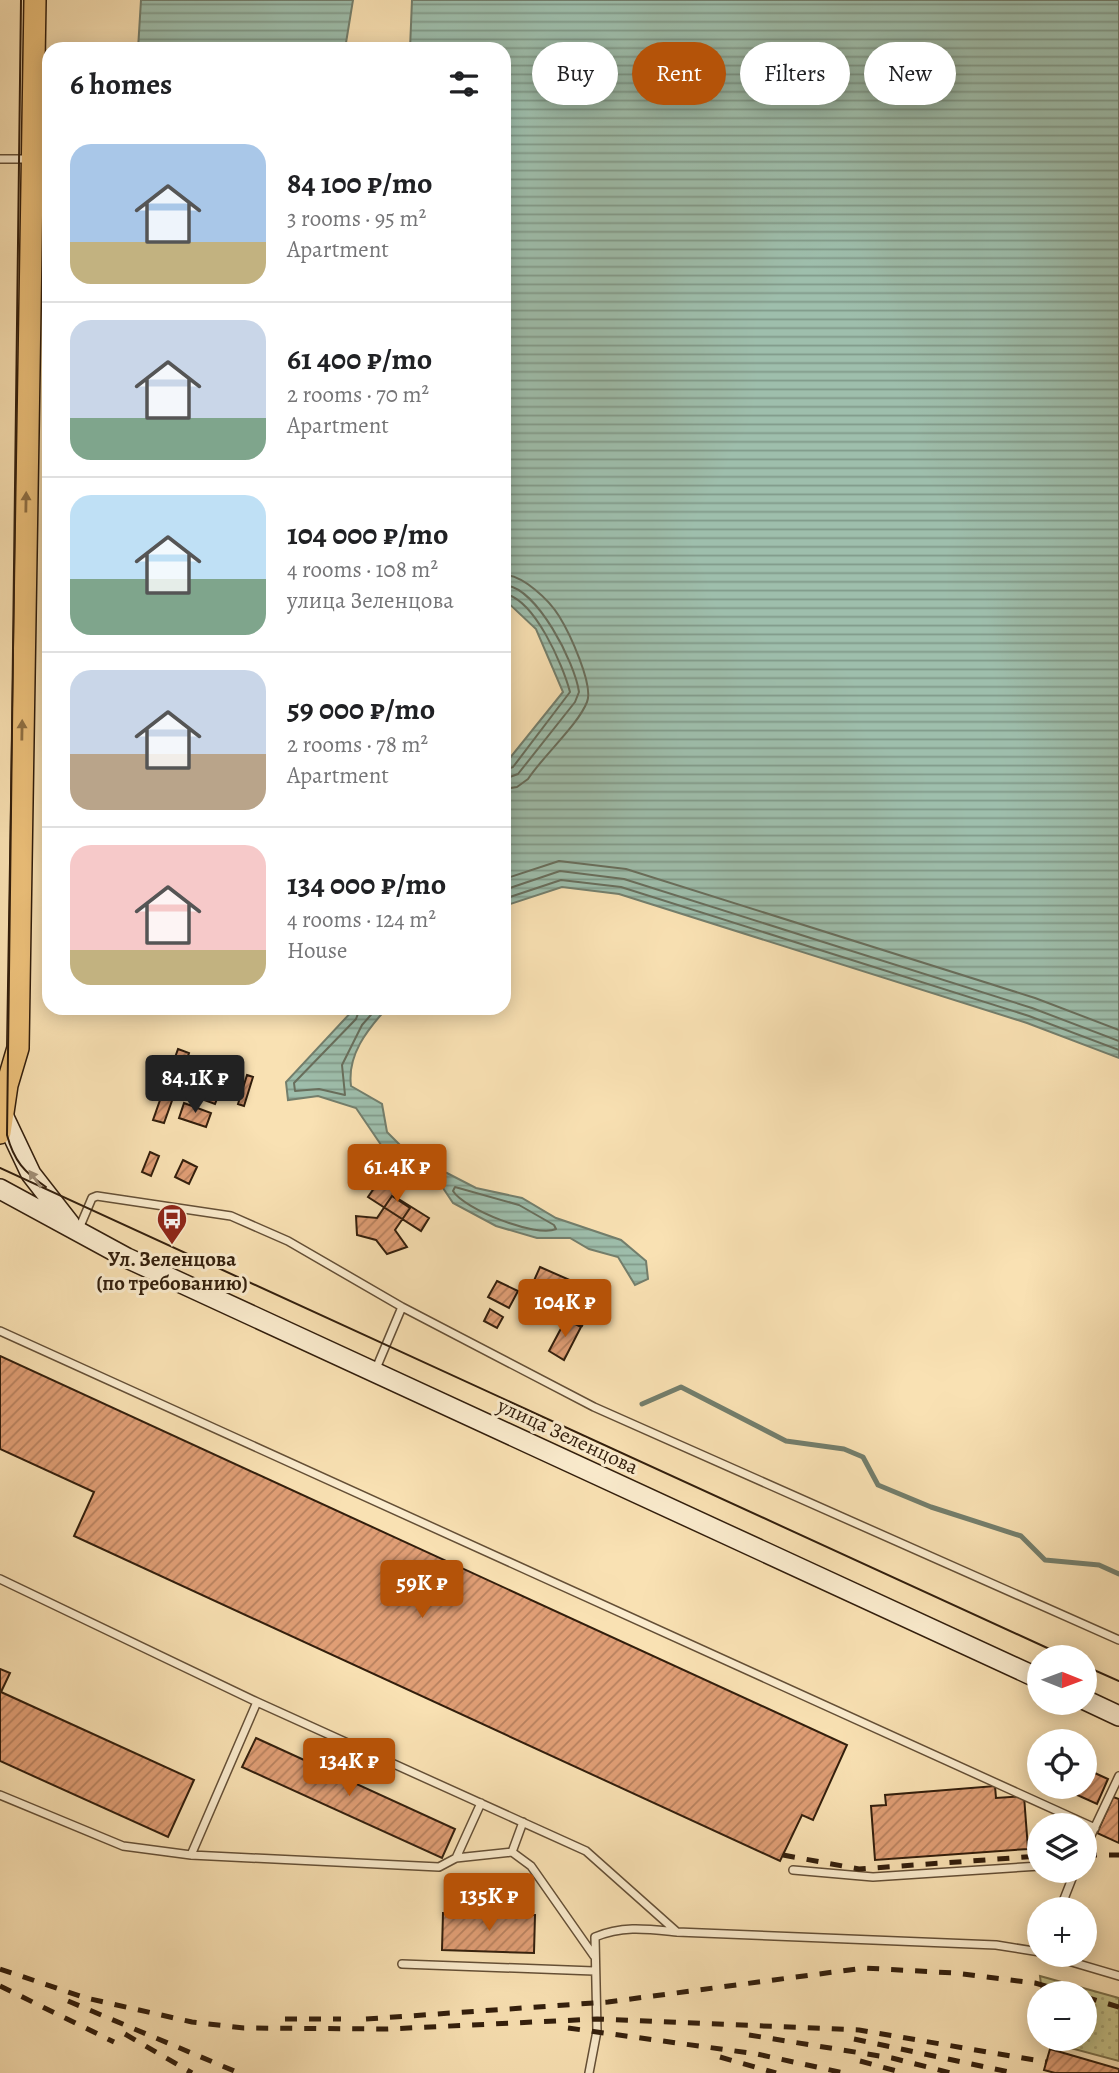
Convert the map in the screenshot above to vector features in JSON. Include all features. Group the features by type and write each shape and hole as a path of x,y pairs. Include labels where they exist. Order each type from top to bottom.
{"main road":[{"path":"1,1118 18,1048 35,0"},
{"name":"улица Зеленцова","path":"1,1118 31,1174 77,1233"},
{"name":"улица Зеленцова","path":"0,1189 77,1233 1027,1673"},
{"path":"0,1206 77,1233"},
{"path":"1097,1706 1119,1716"}],"lane":[{"path":"0,159 33,159"},
{"path":"77,1233 92,1198 97,1196 231,1216 288,1241 402,1307 594,1407 1119,1640"},
{"path":"375,1371 402,1307"},
{"path":"0,1331 1062,1813"},
{"path":"0,1579 257,1702 586,1851 677,1933"},
{"path":"191,1855 257,1702"},
{"path":"1097,1824 1119,1776"},
{"path":"0,1795 123,1846 191,1855 439,1867 456,1858 512,1852 531,1866 593,1956"},
{"path":"456,1858 481,1803"},
{"path":"512,1852 523,1822"},
{"path":"793,1870 873,1877 1027,1867"},
{"path":"589,2073 597,2031 593,1956 595,1937 609,1931 629,1927 677,1933 996,1945 1027,1950"},
{"path":"402,1964 594,1971"},
{"path":"1089,1967 1119,1976"}],"shaded area":[{"path":"1040,1976 1058,1981 1041,1981"},
{"path":"1097,1992 1119,1998 1119,2061 1082,2051 1097,2051"}],"water":[{"path":"141,0 353,0 346,42 138,42"},
{"path":"412,0 1119,0 1119,1058 1027,1023 619,894 562,887 511,904 511,757 563,692 536,629 511,606 511,42 410,42"},
{"path":"348,1015 381,1015 355,1053 351,1086 382,1104 387,1132 423,1168 447,1173 476,1188 522,1198 556,1218 621,1240 646,1261 648,1279 635,1285 618,1257 589,1249 570,1238 537,1238 496,1226 453,1203 439,1182 392,1161 356,1108 318,1096 288,1100 286,1082"}],"building":[{"path":"178,1049 189,1053 164,1123 153,1120"},
{"path":"215,1072 226,1076 215,1104 204,1100"},
{"path":"247,1075 253,1077 244,1106 238,1104"},
{"path":"192,1078 199,1080 192,1098 185,1096"},
{"path":"184,1103 211,1113 206,1127 179,1118"},
{"path":"150,1152 159,1156 151,1176 142,1172"},
{"path":"183,1160 197,1167 189,1184 175,1177"},
{"path":"381,1178 401,1191 397,1198 429,1218 421,1231 368,1197"},
{"path":"392,1196 410,1208 395,1230 407,1247 387,1254 376,1240 357,1235 356,1216 377,1218"},
{"path":"540,1267 597,1292 582,1326 525,1301"},
{"path":"497,1281 518,1291 509,1308 488,1297"},
{"path":"490,1309 503,1317 497,1328 484,1321"},
{"path":"566,1319 581,1327 564,1360 549,1351"},
{"path":"0,1356 847,1745 813,1820 802,1815 780,1861 74,1536 94,1492 0,1449"},
{"path":"0,1669 10,1673 1,1692 194,1780 168,1837 0,1761"},
{"path":"256,1738 455,1829 442,1858 242,1767"},
{"path":"1097,1774 1108,1779 1097,1804 1086,1799 1097,1799"},
{"path":"995,1786 996,1798 1024,1796 1027,1849 875,1860 871,1806 886,1805 885,1795"},
{"path":"1113,1797 1119,1799 1119,1843 1097,1833"},
{"path":"443,1913 535,1915 534,1953 442,1950"},
{"path":"1049,2051 1057,2051 1119,2069 1119,2073 1055,2073 1044,2070"}],"waterway":[{"path":"642,1404 681,1387 786,1441 844,1449 863,1457 878,1485 931,1507 1021,1536 1045,1560 1099,1565 1119,1574"}],"tram line":[{"path":"21,0 7,1135 21,1165 46,1187"},
{"path":"0,1168 1041,1645"},
{"path":"1097,1671 1119,1681"}],"railway":[{"path":"783,1855 859,1869 1027,1857"},
{"path":"1097,1855 1119,1855"},
{"path":"366,2019 608,2002 864,1968 954,1973 1027,1982"},
{"path":"0,1969 86,1998 192,2022 244,2028 388,2029 597,2019 859,2030 1046,2062"},
{"path":"0,1986 114,2042"},
{"path":"68,2001 239,2073"},
{"path":"1097,2001 1119,2007"},
{"path":"285,2019 341,2019"},
{"path":"568,2028 757,2054 844,2073"},
{"path":"125,2034 192,2073"},
{"path":"749,2035 892,2058 951,2073"},
{"path":"854,2039 1014,2073"},
{"path":"720,2057 776,2073"},
{"path":"860,2061 904,2073"}],"place":[{"name":"Ул. Зеленцова (по требованию)","path":"172,1246"}]}
